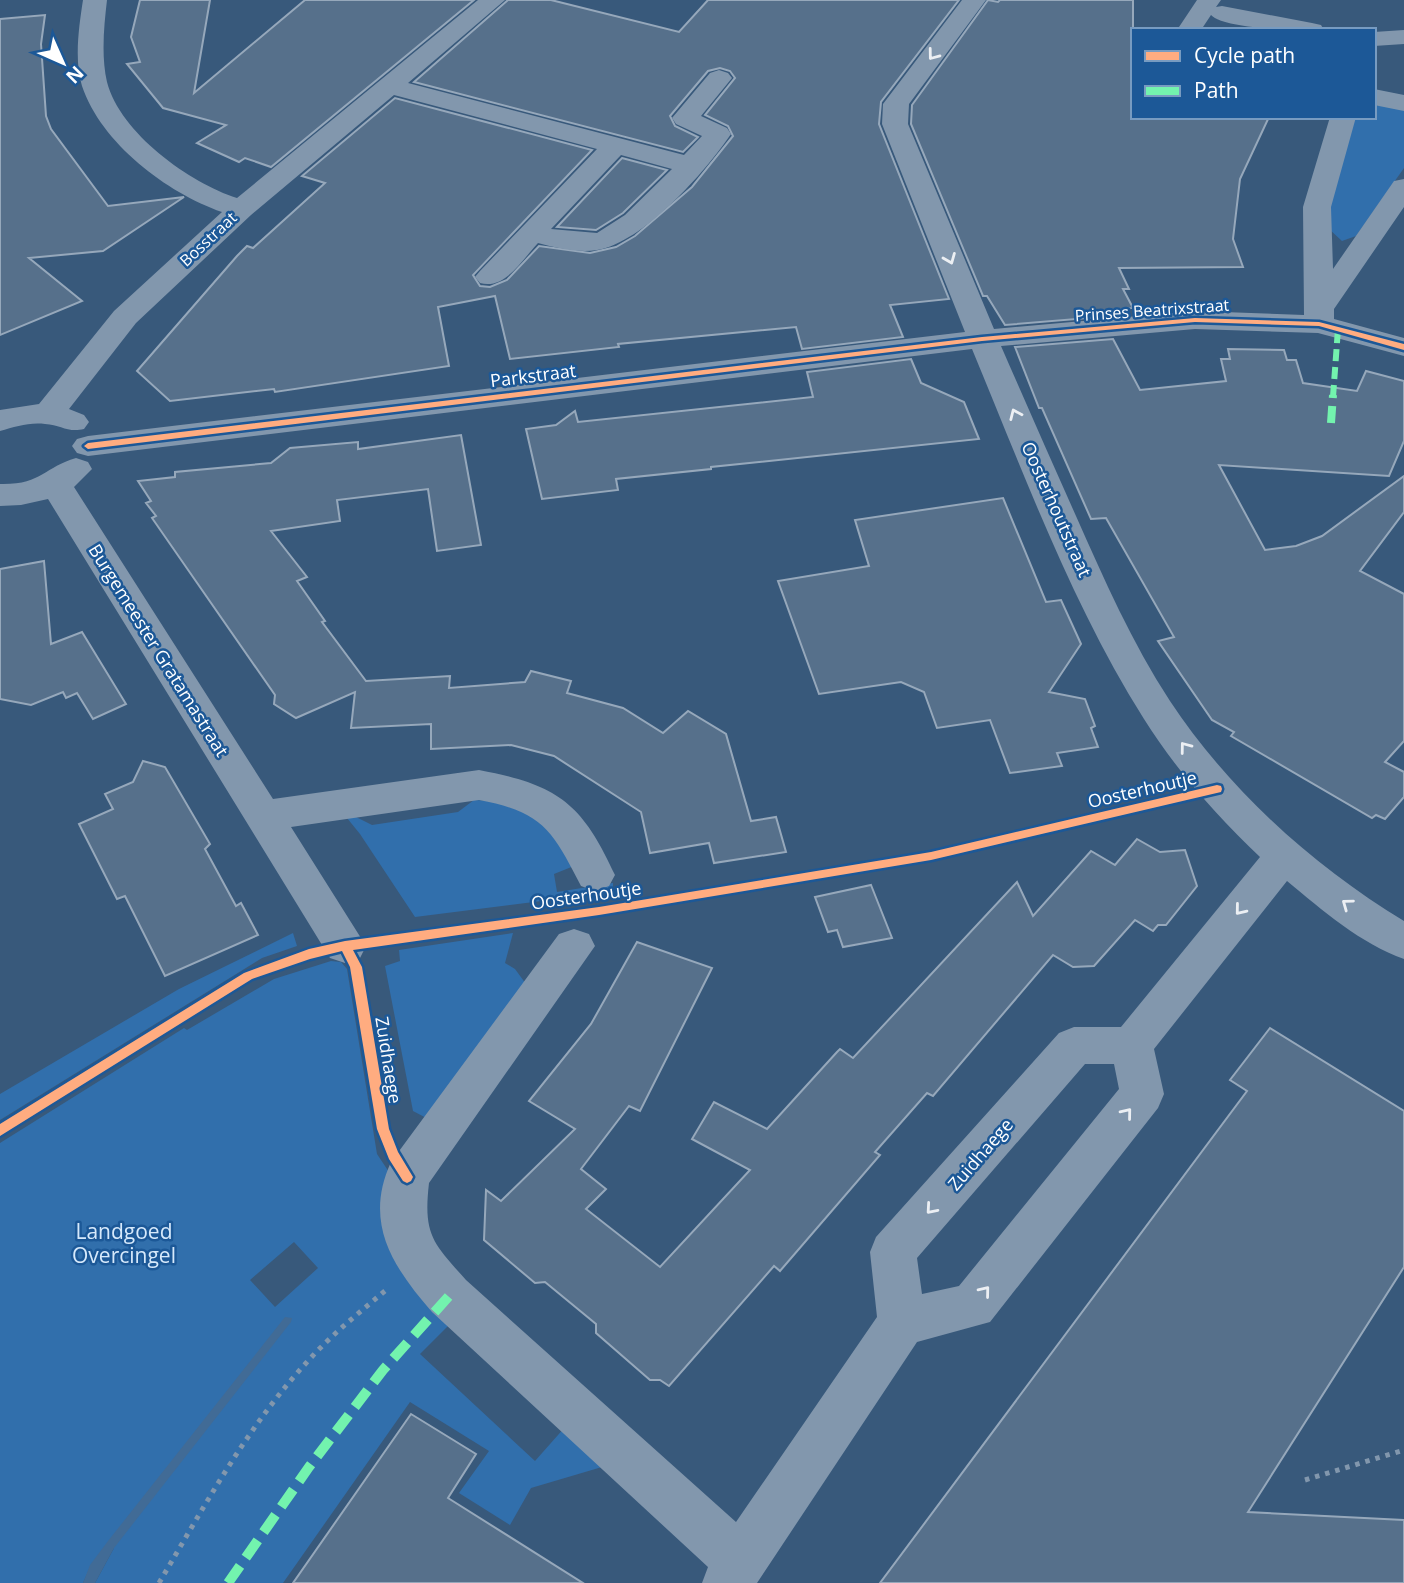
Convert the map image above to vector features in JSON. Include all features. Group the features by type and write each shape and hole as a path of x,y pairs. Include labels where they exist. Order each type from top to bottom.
{"street":[{"path":"96,0 93,13 94,85 110,112 131,141 188,188 241,209"},
{"name":"Bosstraat","path":"48,414 125,317 241,209 493,0"},
{"name":"Oosterhoutstraat","path":"974,0 896,104 895,124 982,339 1099,604 1135,674 1217,789 1283,857 1398,927"},
{"path":"1190,28 1215,6 1304,28"},
{"path":"1376,39 1404,37"},
{"path":"532,233 563,242 607,239 646,212 718,134 685,118 719,78"},
{"path":"389,86 689,165"},
{"path":"1376,97 1404,103"},
{"path":"1320,315 1317,207 1342,119"},
{"path":"490,276 615,146"},
{"path":"1320,315 1404,187"},
{"name":"Prinses Beatrixstraat","path":"982,339 1195,320 1320,315 1404,347"},
{"name":"Parkstraat","path":"88,446 982,339"},
{"path":"0,421 20,415 48,414 65,418 78,425 86,435 88,446 79,467 55,484 23,495 0,495"},
{"name":"Burgemeester Gratamastraat","path":"55,484 345,946"},
{"path":"263,816 479,785 503,789 523,796 554,815 575,833 595,875"},
{"path":"574,946 407,1177 401,1212 406,1240 419,1262 449,1296 734,1572 902,1322 974,1306 1143,1094 1132,1045 1283,857"},
{"name":"Zuidhaege","path":"902,1322 893,1252 1074,1046 1132,1045"}],"path":[{"path":"159,1583 257,1426 307,1363 333,1335 419,1262"},
{"path":"1305,1480 1404,1450"}],"green space":[{"path":"1376,105 1404,108 1404,168 1356,236 1342,241 1328,228 1329,207 1351,119 1376,119"},
{"path":"474,800 492,801 545,819 574,866 554,874 557,892 613,883 613,892 415,917 347,818 356,817 372,825 458,812"},
{"path":"293,933 297,946 262,958 0,1120 0,1094 179,989"},
{"path":"513,933 505,963 515,969 526,984 434,1122 413,1111 385,966 400,961 399,950"},
{"name":"Landgoed Overcingel","path":"331,961 341,962 347,969 377,1154 395,1181 451,1323 420,1354 535,1461 566,1426 602,1467 531,1488 510,1525 459,1493 489,1451 410,1402 283,1583 95,1583 114,1548 91,1565 83,1583 0,1583 0,1143 184,1028 187,1030 274,979","holes":["294,1242 318,1268 275,1307 250,1280"]}],"shaded area":[{"path":"285,1317 292,1318 291,1322 114,1548 95,1583 83,1583 90,1565 108,1541"}],"building":[{"path":"140,0 210,0 194,93 305,0 474,0 271,167 245,158 239,162 197,143 226,125 163,108 127,64 140,62 131,37"},
{"path":"508,0 551,0 679,32 708,0 959,0 881,102 879,124 949,299 890,305 903,337 802,349 796,327 618,344 619,347 510,359 495,296 438,307 449,366 275,392 274,389 170,401 137,371 247,246 253,248 325,183 302,176 395,98 592,150 473,275 480,286 490,287 507,280 539,246 590,253 616,247 635,236 692,187 733,136 728,126 705,115 735,78 730,71 720,68 708,71 670,116 675,126 698,137 683,152 414,82"},
{"path":"988,0 1133,0 1131,119 1268,119 1240,179 1233,239 1243,267 1119,268 1129,289 1123,289 1133,308 1098,311 1101,317 1005,325 987,296 983,296 911,124 912,105"},
{"path":"45,15 41,44 46,116 51,129 108,206 184,197 103,251 29,258 82,301 0,335 0,19"},
{"path":"622,158 667,170 623,213 596,230 557,227"},
{"path":"1113,339 1140,390 1226,381 1221,359 1230,359 1228,349 1284,350 1287,360 1296,360 1303,383 1357,391 1366,371 1404,381 1404,441 1389,476 1219,465 1265,550 1296,546 1322,536 1404,476 1404,512 1360,571 1404,594 1404,741 1385,762 1404,772 1404,797 1385,819 1376,815 1372,818 1231,736 1234,732 1212,720 1158,641 1174,637 1106,518 1091,519 1042,408 1039,408 1015,347"},
{"path":"911,359 921,383 964,402 979,439 616,479 618,490 542,499 526,429 556,425 575,411 578,422 813,397 807,372"},
{"path":"461,435 481,545 437,551 428,489 337,500 340,521 271,531 307,577 297,581 325,621 322,622 366,681 450,676 449,688 525,682 531,671 571,681 567,693 623,708 663,733 688,711 726,734 751,821 776,817 786,852 714,863 709,843 650,853 641,812 554,756 511,745 431,749 431,724 351,728 355,692 296,718 274,704 275,695 152,518 156,516 146,503 151,501 138,481 175,477 175,472 271,463 290,448 358,442 358,449"},
{"path":"1003,498 1046,602 1061,600 1081,644 1049,692 1085,699 1095,726 1091,728 1098,747 1057,753 1062,766 1010,773 990,720 937,728 924,692 901,682 819,694 778,581 869,566 855,520"},
{"path":"44,561 51,644 82,632 126,704 93,719 77,693 66,698 63,692 31,705 0,699 0,569"},
{"path":"143,761 165,767 210,844 205,849 236,906 241,903 258,935 165,976 125,896 117,899 79,824 113,809 105,794 133,782"},
{"path":"1137,839 1160,852 1185,850 1197,886 1166,925 1158,925 1153,931 1135,920 1094,966 1073,967 1053,955 933,1096 927,1093 875,1152 880,1155 780,1271 774,1266 669,1386 660,1380 650,1380 596,1333 596,1324 545,1282 535,1283 484,1240 486,1190 501,1201 575,1129 529,1101 591,1024 637,942 712,968 640,1111 629,1106 581,1169 606,1189 586,1209 660,1267 750,1170 692,1139 714,1102 767,1129 840,1049 853,1058 1017,882 1033,916 1091,851 1115,865"},
{"path":"871,885 892,938 843,947 837,930 828,932 815,897"},
{"path":"1270,1028 1404,1111 1404,1267 1248,1512 1404,1520 1404,1583 880,1583 1247,1091 1230,1080"},
{"path":"411,1414 476,1454 448,1498 583,1583 293,1583"}],"marked path":[{"path":"1331,423 1338,329"},
{"path":"228,1583 309,1467 383,1370 449,1296"}],"cycle path":[{"path":"88,446 982,339 1195,320 1319,324 1404,347"},
{"name":"Oosterhoutje","path":"0,1131 248,976 309,954 345,946 599,911 931,856 1217,789"},
{"path":"345,946 356,967 383,1129 393,1155 407,1177"}]}
